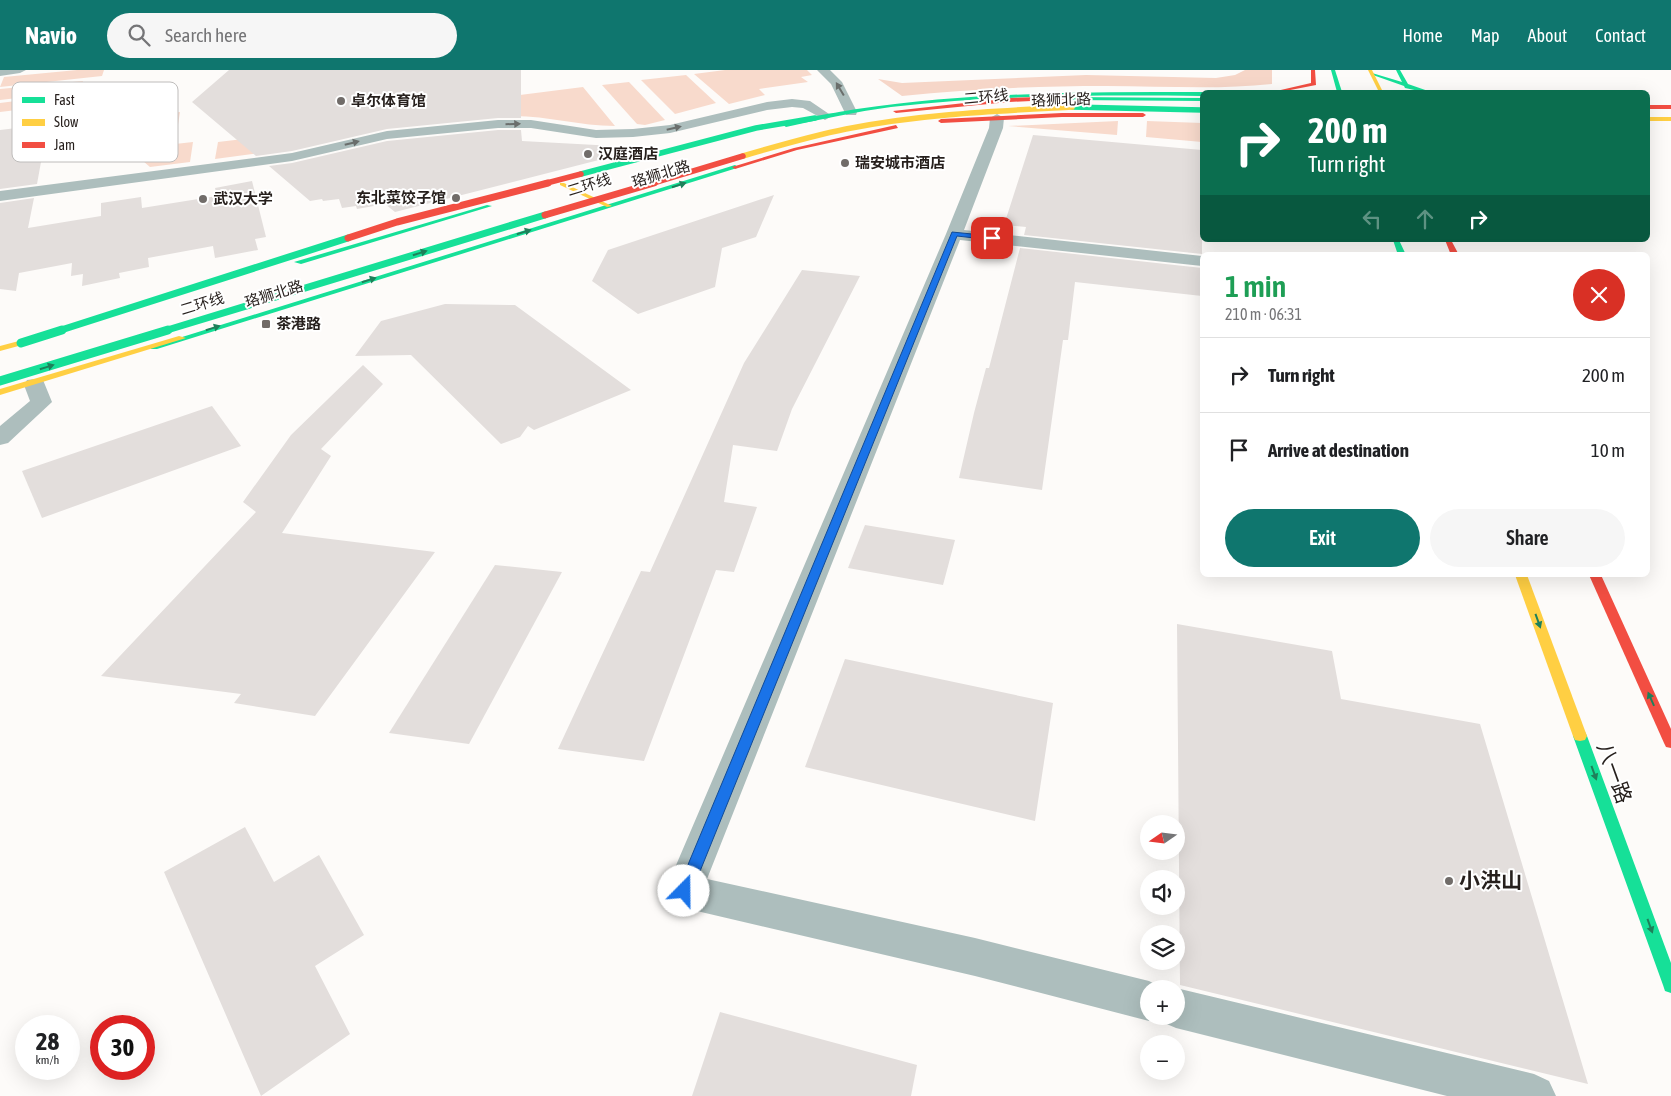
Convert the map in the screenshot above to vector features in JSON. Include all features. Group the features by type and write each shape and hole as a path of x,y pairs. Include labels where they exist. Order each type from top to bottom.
{"main road":[{"path":"1290,90 1314,84 1313,70"},
{"path":"1332,70 1339,90"},
{"path":"1398,70 1407,87"},
{"path":"1371,72 1407,87 1420,90"},
{"path":"1371,72 1380,90"},
{"name":"珞狮北路","path":"0,349 825,116 930,102 1012,96 1200,94"},
{"name":"二环线","path":"689,158 785,131 896,111 962,103 1082,98 1200,100"},
{"path":"1650,105 1671,105"},
{"name":"二环线","path":"0,381 652,182 812,136 880,123 990,111 1075,107 1200,110"},
{"path":"21,343 397,222 756,128 867,111 896,111"},
{"path":"1650,112 1671,113"},
{"name":"珞狮北路","path":"0,394 35,385 787,151 847,136 904,125 1062,114 1200,116"},
{"path":"1650,120 1671,121"},
{"name":"二环线","path":"564,190 593,186"},
{"path":"564,190 609,206"},
{"path":"383,249 498,215"},
{"path":"0,394 182,338"},
{"name":"八一路","path":"1522,577 1671,985"},
{"path":"1596,577 1671,743"}],"street":[{"path":"0,72 20,70"},
{"path":"823,70 836,82 851,112"},
{"path":"0,196 304,155 387,136 503,124 531,124 596,134 633,134 670,129 768,106 792,103 806,104 825,116"},
{"path":"997,118 996,128 954,234 684,891 974,957 1140,999"},
{"path":"954,234 1200,261"},
{"path":"0,438 41,402 35,385"},
{"path":"1185,1010 1534,1096"}],"shaded area":[{"path":"77,70 104,70 102,76 46,82 12,82 12,86 0,87 4,77"},
{"path":"725,70 807,70 812,75 801,77 808,82 759,89 765,95 729,104 694,74"},
{"path":"1245,70 1272,70 1272,84 1210,87 1030,87 902,96 878,79 902,83 1086,75 1216,78 1235,75"},
{"path":"686,75 716,103 675,114 641,80"},
{"path":"629,82 665,120 645,125 637,124 602,85"},
{"path":"583,87 615,126 514,116 505,97"},
{"path":"12,88 12,99 0,100 0,89"},
{"path":"12,101 12,111 0,112 0,103"},
{"path":"1118,121 1117,135 1008,126"},
{"path":"1147,121 1200,123 1200,142 1146,137"},
{"path":"276,135 276,151 215,159 218,142"},
{"path":"193,142 190,162 150,167 144,162 178,162 178,144"}],"building":[{"name":"卓尔体育馆","path":"229,70 521,70 521,118 498,118 387,129 292,151 256,156 192,102"},
{"path":"12,129 12,162 41,162 37,184 0,189 0,130"},
{"path":"498,130 521,130 522,141 633,147 634,151 395,212 385,204 357,209 356,206 342,208 339,199 310,201 269,166 292,163 387,141"},
{"path":"1033,135 1200,150 1200,242 1202,242 1202,252 1200,254 1024,235 1026,227 1004,225"},
{"path":"252,181 266,237 255,239 258,250 215,258 213,246 148,258 149,267 119,273 120,278 82,286 83,274 71,276 72,263 19,273 16,291 0,289 0,203 34,198 28,228 101,216 101,203 141,197 142,208 217,196 215,188"},
{"path":"774,195 756,237 722,248 715,287 638,314 592,281 608,250"},
{"path":"1020,248 1200,268 1200,296 1075,282 1068,340 1063,340 1042,490 959,478 986,368 989,368"},
{"path":"802,270 860,276 792,409 777,451 733,445 724,502 757,507 734,572 716,570 644,761 558,749 641,571 650,572 744,363"},
{"path":"445,304 515,305 631,390 534,430 528,426 520,437 501,444 411,355 355,356 381,321"},
{"path":"363,365 383,384 321,449 331,456 282,533 435,552 315,716 234,703 241,694 101,676 256,512 243,502 291,435"},
{"path":"212,406 241,446 42,518 22,471"},
{"path":"865,525 955,540 943,585 848,568"},
{"path":"495,565 562,572 469,744 389,733"},
{"path":"1177,624 1332,651 1341,699 1480,724 1588,1084 1185,986 1185,980 1180,980 1180,970 1185,970 1185,925 1180,925 1179,915 1185,915 1185,870 1179,870 1179,860 1185,860 1185,815 1179,815"},
{"path":"845,659 1053,703 1035,821 805,767"},
{"path":"245,827 274,882 319,855 364,935 315,966 350,1034 261,1096 164,872"},
{"path":"720,1012 917,1065 911,1096 692,1096"}],"traffic: fast":[{"path":"1333,70 1339,90"},
{"path":"1398,70 1407,87"},
{"path":"1372,74 1422,90"},
{"path":"786,125 837,114 941,100 1045,95 1200,94"},
{"path":"1069,98 1200,100"},
{"path":"1072,107 1200,110"},
{"path":"581,174 756,128 815,118"},
{"path":"154,347 735,167"},
{"path":"298,262 489,206"},
{"path":"0,381 545,215"},
{"path":"21,343 348,238"},
{"path":"1397,242 1401,252"},
{"path":"1580,736 1671,985"}],"traffic: slow":[{"path":"1370,70 1380,90"},
{"path":"743,156 812,136 863,126 952,115 1072,107"},
{"path":"1650,119 1671,119"},
{"path":"562,184 609,206"},
{"path":"0,349 45,336"},
{"path":"0,392 182,338"},
{"path":"1522,577 1580,736"}],"traffic: jam":[{"path":"1285,90 1314,84 1313,70"},
{"path":"896,111 1009,100 1069,98"},
{"path":"1650,107 1671,107"},
{"path":"941,121 1062,115 1143,115"},
{"path":"735,167 796,149 896,127"},
{"path":"545,215 743,156"},
{"path":"348,238 397,222 581,174"},
{"path":"1449,242 1454,252"},
{"path":"1596,577 1671,743"}],"place":[{"name":"卓尔体育馆","path":"341,101"},
{"name":"汉庭酒店","path":"588,154"},
{"name":"瑞安城市酒店","path":"845,163"},
{"name":"东北菜饺子馆","path":"456,198"},
{"name":"武汉大学","path":"203,199"},
{"name":"茶港路","path":"266,324"},
{"name":"小洪山","path":"1449,881"}],"route":[{"path":"684,891 954,234 992,238"}]}
